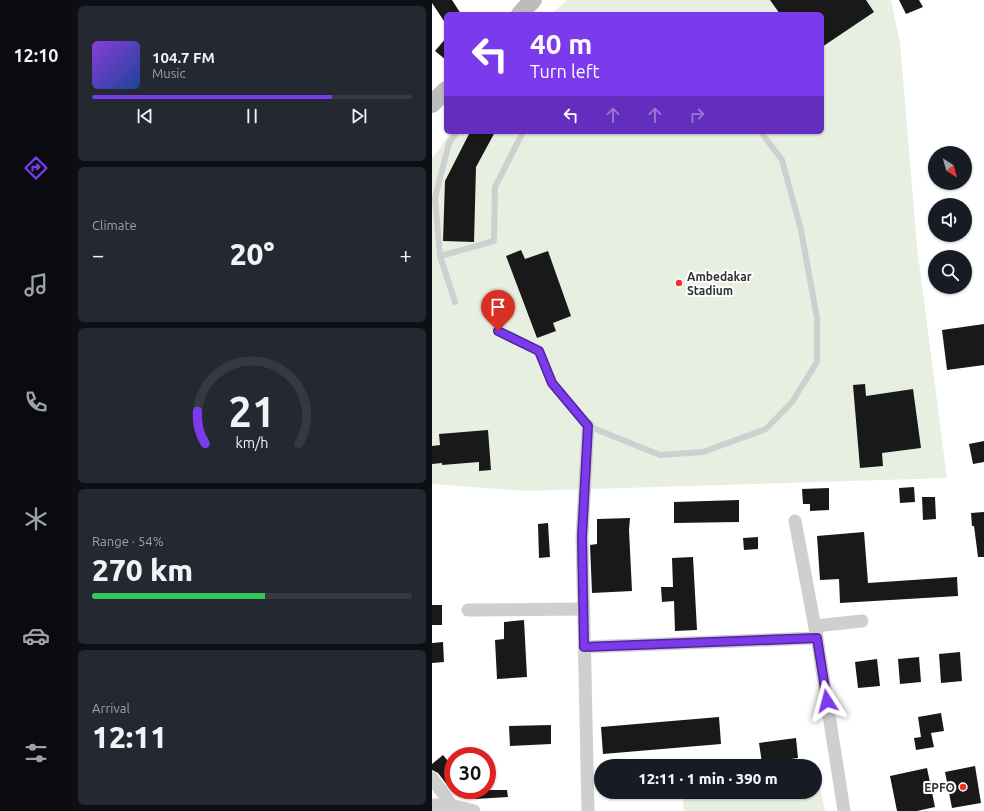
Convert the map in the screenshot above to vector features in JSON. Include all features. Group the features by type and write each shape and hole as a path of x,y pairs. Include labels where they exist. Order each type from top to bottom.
{"street":[{"path":"522,12 533,0"},
{"path":"432,104 444,92"},
{"path":"588,426 582,537 588,811"},
{"path":"794,520 816,632 844,811"},
{"path":"468,610 584,609"},
{"path":"584,647 816,632 862,621"},
{"path":"432,778 451,805"},
{"path":"432,805 451,805 470,810"}],"lane":[{"path":"455,302 440,256 435,198 449,143 456,134"},
{"path":"440,256 494,241 495,187 522,134"},
{"path":"498,331 539,351 552,383 588,426 660,455 703,452 766,429 792,402 817,362 817,318 801,230 782,160 762,134"}],"green space":[{"path":"567,0 891,0 900,43 917,247 947,478 525,491 432,484 432,159 450,134 824,134 824,12 553,12"},
{"path":"822,796 825,811 684,811 683,799 822,799"}],"building":[{"path":"432,0 452,0 460,12 444,12 444,21 432,3"},
{"path":"770,0 866,0 874,12 824,46 824,12 779,12"},
{"path":"899,0 919,0 923,7 906,14"},
{"path":"444,40 444,58 435,51"},
{"path":"469,134 494,134 476,167 474,242 443,241 445,181"},
{"path":"521,250 525,259 548,251 571,316 553,323 556,331 537,338 506,256"},
{"path":"984,324 984,365 947,370 942,330"},
{"path":"865,384 866,396 913,389 921,448 882,453 883,466 860,468 853,385"},
{"path":"488,430 491,470 479,471 479,462 442,465 442,463 432,464 432,446 440,445 439,434"},
{"path":"984,441 984,462 973,464 969,444"},
{"path":"914,487 915,502 900,503 899,488"},
{"path":"829,488 829,510 810,511 810,504 803,504 802,489"},
{"path":"922,497 935,497 936,519 923,520"},
{"path":"739,500 739,522 674,523 674,502"},
{"path":"984,512 984,557 978,557 971,513"},
{"path":"630,518 629,530 632,591 592,593 590,545 597,544 597,519"},
{"path":"548,523 550,557 539,558 538,524"},
{"path":"864,532 868,583 957,577 958,596 840,603 839,579 820,580 817,536"},
{"path":"758,537 758,549 744,550 743,538"},
{"path":"693,557 697,630 675,631 674,601 662,602 661,587 673,587 672,558"},
{"path":"432,605 442,605 442,625 432,625"},
{"path":"524,620 527,677 497,679 495,640 504,639 504,622"},
{"path":"443,642 444,662 432,663 432,643"},
{"path":"960,652 962,681 941,683 939,654"},
{"path":"919,657 921,682 900,684 898,659"},
{"path":"877,659 880,686 858,688 855,662"},
{"path":"941,713 944,731 931,733 934,747 916,750 914,738 921,737 918,717"},
{"path":"719,717 721,744 603,754 601,727"},
{"path":"551,725 551,744 510,746 509,726"},
{"path":"796,738 798,758 761,759 759,743"},
{"path":"443,755 444,756 444,781 438,773 432,770 432,764"},
{"name":"EPFO","path":"975,766 981,803 952,808 945,772"},
{"path":"927,768 935,807 917,811 897,811 890,776"},
{"path":"496,790 507,790 508,797 496,798"}],"place":[{"name":"Ambedakar Stadium","path":"679,283"},
{"name":"EPFO","path":"963,787"}],"route":[{"path":"498,331 539,351 552,383 588,426 582,537 584,647 817,638 827,701"}]}
